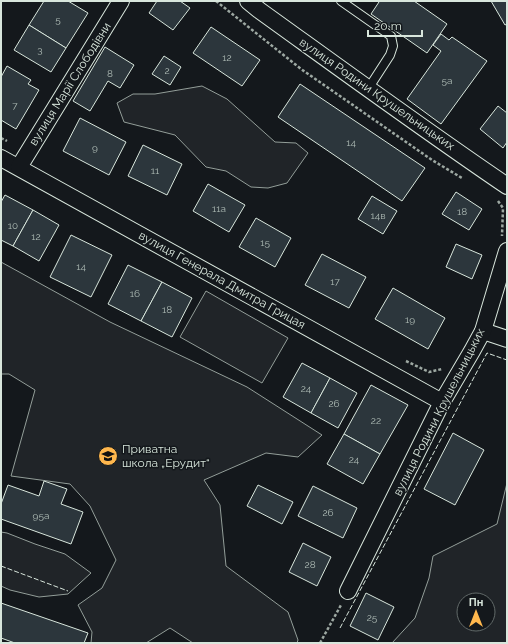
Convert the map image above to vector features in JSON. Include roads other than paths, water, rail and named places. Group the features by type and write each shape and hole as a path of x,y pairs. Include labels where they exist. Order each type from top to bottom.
{"street":[{"name":"вулиця Марії Слободівни","path":"19,167 122,1"},
{"name":"вулиця Родини Крушельницьких","path":"248,1 368,89 507,186"},
{"name":"вулиця Генерала Дмитра Грицая","path":"1,158 442,402"},
{"name":"вулиця Родини Крушельницьких","path":"348,591 442,402 482,331 504,246"},
{"path":"482,331 507,339"}],"lane":[{"path":"341,1 390,36 393,46 390,55 368,89"}],"place":[{"name":"Приватна школа „Ерудит“","path":"108,456"}]}
